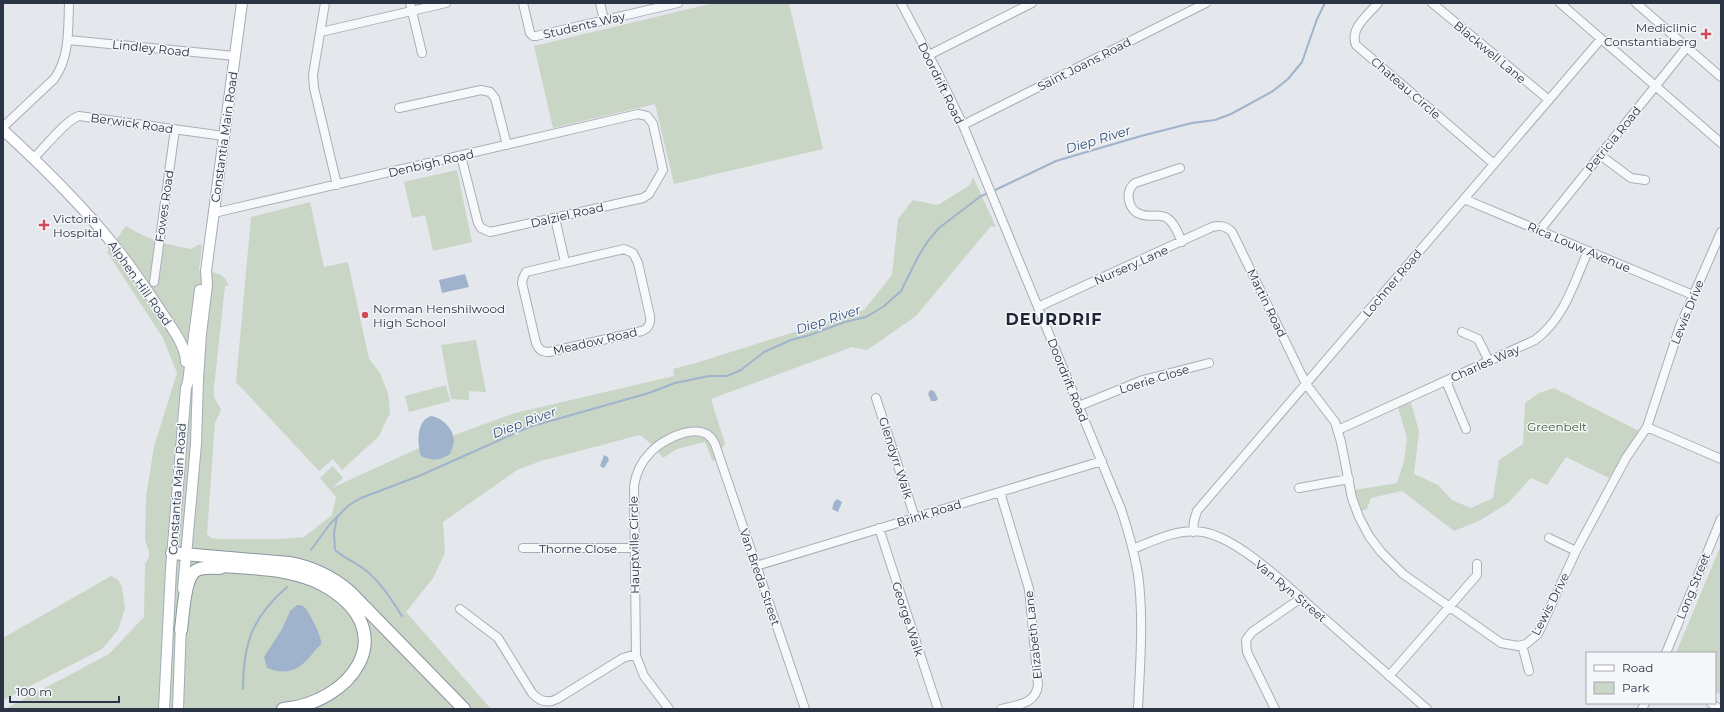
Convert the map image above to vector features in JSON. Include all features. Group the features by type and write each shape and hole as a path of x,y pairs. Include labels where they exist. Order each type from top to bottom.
{"highway":[{"path":"172,557 289,563 303,566 334,579 349,591 464,709"},
{"path":"185,558 287,573 314,580 343,598 352,608 361,622 364,634 364,649 356,669 346,683 325,697 305,704 283,709"},
{"path":"181,630 187,586 193,573 207,568 240,567"}],"main road":[{"name":"Constantia Main Road","path":"178,709 185,558 196,444 198,379 201,334 207,284 206,271 242,3"},
{"name":"Alphen Hill Road","path":"3,128 88,215 113,244 149,294 176,334 185,354 186,388"},
{"name":"Constantia Main Road","path":"164,709 172,557 186,388 201,284 206,271"},
{"name":"Alphen Hill Road","path":"176,334 191,347"},
{"path":"191,347 196,362 198,379"}],"street":[{"path":"3,128 54,79 63,63 68,40 69,3"},
{"path":"325,3 313,75 314,88 337,185"},
{"path":"321,32 411,7 446,3"},
{"name":"Students Way","path":"523,3 530,33 534,36 678,3"},
{"path":"600,3 604,20"},
{"name":"Doordrift Road","path":"901,3 929,55 963,126 1121,509 1133,549 1140,605 1138,709"},
{"path":"929,55 1032,3"},
{"name":"Saint Joans Road","path":"963,126 1206,3"},
{"name":"Chateau Circle","path":"1378,3 1355,31 1354,39 1356,45 1494,164"},
{"name":"Blackwell Lane","path":"1432,3 1549,100"},
{"path":"1560,3 1721,143"},
{"path":"1639,4 1686,48 1721,77"},
{"path":"411,7 422,53"},
{"name":"Lochner Road","path":"1193,532 1197,511 1601,39"},
{"name":"Lindley Road","path":"68,40 235,56"},
{"name":"Petricia Road","path":"1540,230 1686,48"},
{"path":"399,108 481,90 489,91 495,98 507,145"},
{"name":"Denbigh Road","path":"214,213 638,114 647,116"},
{"name":"Berwick Road","path":"33,159 66,124 75,117 79,116 224,136"},
{"name":"Dalziel Road","path":"461,156 478,223 481,228 490,232 643,198 649,194 662,174 663,165 653,124 647,116"},
{"name":"Fowes Road","path":"154,282 175,129"},
{"path":"1600,155 1631,178 1645,180"},
{"path":"1180,168 1135,184 1129,189 1128,194 1132,207 1137,213 1141,215 1162,216 1172,222 1182,242"},
{"name":"Rica Louw Avenue","path":"1464,199 1693,295"},
{"path":"555,218 565,262"},
{"name":"Nursery Lane","path":"1038,307 1212,227 1224,226"},
{"name":"Martin Road","path":"1224,226 1232,232 1306,384"},
{"name":"Lewis Drive","path":"1306,384 1335,422 1352,498 1369,536 1378,548 1403,574 1501,643 1522,645 1533,640 1538,634 1576,551 1626,458 1647,427 1680,326 1721,232"},
{"name":"Meadow Road","path":"624,249 633,253 638,263 642,278 650,316 650,325 642,331 549,352 543,352 538,348 534,336 522,283 523,278 526,272 531,270 565,262 624,249"},
{"name":"Charles Way","path":"1338,430 1531,342 1548,329 1564,305 1588,251"},
{"path":"1462,332 1478,339 1489,362"},
{"name":"Loerie Close","path":"1079,406 1142,380 1208,364"},
{"path":"1446,381 1466,429"},
{"name":"Glendyrr Walk","path":"876,398 915,518"},
{"path":"1647,427 1721,459"},
{"name":"Hauptville Circle","path":"669,709 644,676 636,654 634,486 638,471 646,458 655,447 667,440 700,431 706,433 712,438 715,444"},
{"name":"Van Breda Street","path":"715,444 805,709"},
{"name":"Brink Road","path":"756,566 1102,461"},
{"path":"1299,488 1348,479"},
{"name":"Elizabeth Lane","path":"1000,492 1029,589 1038,684 1037,693 1029,701 1001,709"},
{"name":"Long Street","path":"1666,652 1721,519"},
{"name":"George Walk","path":"878,528 938,709"},
{"name":"Van Ryn Street","path":"1133,549 1171,535 1193,532 1203,532 1223,538 1237,546 1301,598 1427,709"},
{"path":"1549,538 1576,551"},
{"name":"Thorne Close","path":"523,548 634,548"},
{"path":"1389,676 1477,575 1477,564"},
{"path":"1275,709 1247,652 1245,644 1252,632 1301,598"},
{"path":"460,609 498,638 532,693 544,701 557,699 623,658 636,654"},
{"path":"1522,645 1529,671"}],"green space":[{"path":"714,3 789,3 823,149 674,184 655,104 553,128 534,46"},
{"path":"457,170 472,242 433,251 425,215 412,218 404,182"},
{"path":"973,177 996,227 991,226 916,316 867,350 852,347 711,399 725,444 713,462 705,442 677,449 663,458 650,443 640,435 541,461 517,470 443,522 445,553 433,578 406,612 491,709 5,709 109,654 144,617 145,564 149,557 149,551 145,541 146,496 154,447 177,373 163,338 107,252 126,226 149,238 174,246 191,249 198,245 202,245 199,270 221,275 227,281 228,286 225,286 214,388 214,397 221,410 215,423 207,534 211,538 216,539 280,539 304,537 332,515 336,497 320,478 333,466 343,478 332,488 419,448 515,413 674,376 673,369 864,310 892,275 898,219 913,200 938,205 970,185"},
{"path":"310,202 324,267 348,262 369,359 380,373 388,393 390,413 379,436 342,470 333,459 319,471 236,382 251,217"},
{"path":"476,340 486,392 469,391 469,400 451,399 441,345"},
{"path":"446,385 450,401 409,412 405,396"},
{"name":"Greenbelt","path":"1554,388 1639,431 1609,478 1566,457 1547,485 1531,478 1508,503 1479,521 1454,531 1402,491 1371,498 1367,509 1361,511 1355,490 1397,483 1404,461 1407,438 1398,407 1411,403 1419,431 1414,474 1438,485 1452,500 1471,508 1493,498 1499,460 1523,444 1525,403 1539,393"},
{"path":"1721,545 1721,695 1716,692 1716,652 1676,652"},
{"path":"111,576 118,580 122,587 125,608 118,630 102,649 3,700 3,638"}],"water":[{"path":"465,274 469,287 442,293 439,280"},
{"path":"930,390 934,391 938,399 936,401 931,401 928,394"},
{"path":"431,416 444,422 454,437 450,454 439,459 429,459 421,456 420,451 418,439 420,427 426,419"},
{"path":"604,455 608,457 609,460 604,468 600,466"},
{"path":"837,499 842,502 838,512 832,509 834,502"},
{"path":"297,605 303,606 308,612 318,630 321,644 303,664 293,670 281,671 267,668 264,657 282,629 290,611"}],"waterway":[{"name":"Diep River","path":"993,191 1056,161 1141,136 1192,123 1215,120 1231,114 1273,91 1288,79 1302,62 1317,19 1325,3"},
{"name":"Diep River","path":"311,550 330,524 349,505 361,498 419,476 529,427 649,393 675,383 709,376 727,376 741,370 764,352 791,340 807,336 845,322 866,317 883,307 901,291 919,255 939,228 981,196 989,193"},
{"path":"337,517 334,533 335,550 370,574 385,591 402,616"},
{"name":"Diep River","path":"243,689 245,658 252,632 265,609 287,587"}],"place":[{"name":"Mediclinic Constantiaberg","path":"1706,34"},
{"name":"Victoria Hospital","path":"44,225"},
{"name":"Norman Henshilwood High School","path":"365,315"}],"district":[{"name":"DEURDRIF","path":"1054,319"}]}
